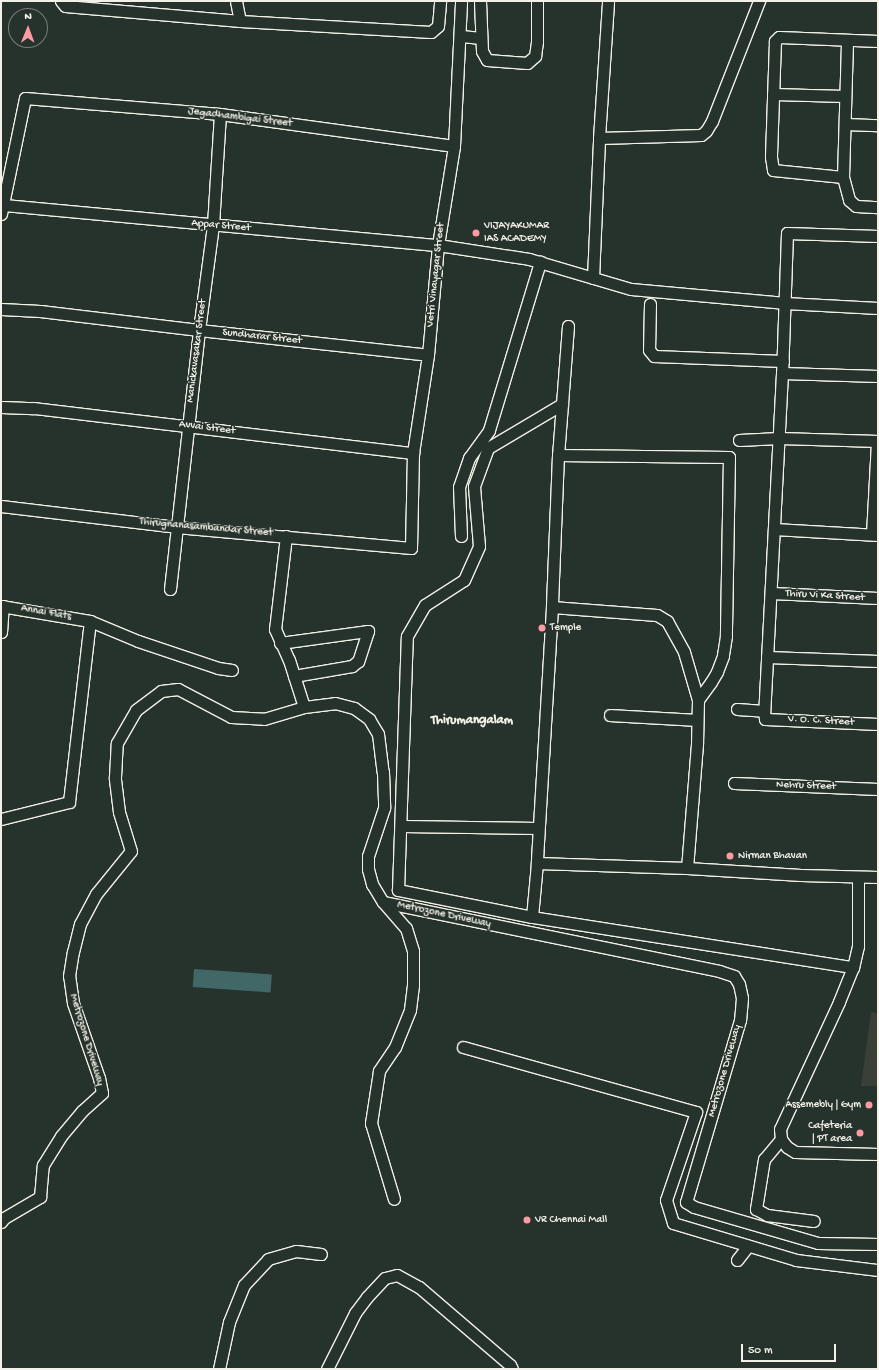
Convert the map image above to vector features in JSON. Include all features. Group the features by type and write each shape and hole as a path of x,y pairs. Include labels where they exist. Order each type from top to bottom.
{"street":[{"path":"61,1 65,6 240,20 431,32 438,26 440,1"},
{"path":"236,1 240,20"},
{"name":"Vetri Vinayagar Street","path":"411,548 413,454 428,354 438,245 454,146 462,1"},
{"path":"480,1 482,50 487,60 527,63 535,56 537,41 537,1"},
{"path":"593,278 599,138 608,1"},
{"path":"599,138 701,135 706,131 712,121 759,1"},
{"path":"461,36 481,38"},
{"path":"843,177 773,170 771,157 775,41 779,38 878,41"},
{"path":"847,40 843,177 849,200 856,206 878,207"},
{"path":"773,94 845,96"},
{"name":"Jegadhambigai Street","path":"2,210 25,98 220,114 454,146"},
{"name":"Manickavasakar Street","path":"170,589 199,330 213,225 220,114"},
{"path":"845,124 878,125"},
{"name":"Appar Street","path":"2,210 213,225 438,245 540,262 631,289 785,303 878,308"},
{"path":"764,715 779,438 787,233 878,236"},
{"path":"461,536 459,486 469,458 489,430 540,262"},
{"path":"650,304 649,350 654,356 782,361"},
{"name":"Sundharar Street","path":"1,309 40,311 199,330 428,354"},
{"path":"532,917 537,863 552,608 558,455 568,326"},
{"path":"782,373 878,376"},
{"path":"562,404 488,448 474,486 479,546 464,580 425,605 407,636 402,826 398,890 532,917 853,967"},
{"name":"Avvai Street","path":"1,407 34,408 413,454"},
{"path":"739,440 779,438 878,441 875,535 774,530"},
{"path":"558,455 729,457 726,636 723,656 717,672 698,700"},
{"name":"Thirugnanasambandar Street","path":"1,506 176,527 411,548"},
{"path":"286,536 275,629 280,643 289,660 304,707"},
{"name":"Thiru Vi Ka Street","path":"771,593 878,598"},
{"path":"1,632 2,606"},
{"name":"Annai Flats","path":"2,606 90,621 138,641 218,668 232,670"},
{"path":"552,608 657,615 667,621 684,652 698,700 698,720 687,868"},
{"path":"1,819 69,802 90,621"},
{"path":"280,643 368,631 358,661 352,666 294,676"},
{"path":"767,657 878,661"},
{"name":"Metrozone Driveway","path":"1,1222 4,1218 40,1197 43,1165 61,1136 82,1111 102,1093 100,1078 73,1003 69,976 80,924 96,894 131,851 120,812 115,777 117,743 136,710 161,691 178,689 231,717 264,719 304,707 335,703 354,708 369,719 378,734 383,772 384,808 368,856 368,869 372,884 383,902 719,971 734,976 739,984 742,998 740,1020 686,1202 694,1207 818,1243 878,1244"},
{"name":"V. O. C. Street","path":"737,710 764,715 878,724"},
{"path":"610,715 698,720"},
{"name":"Nehru Street","path":"734,783 878,789"},
{"path":"402,826 538,828"},
{"path":"537,863 878,877"},
{"path":"858,876 858,946 853,967 836,1008 780,1129 781,1139 787,1147 795,1152 878,1154"},
{"path":"383,902 406,928 413,951 413,985 410,1010 395,1047 379,1071 370,1123 394,1199"},
{"path":"463,1047 696,1112 666,1200 673,1223 796,1260 878,1270"},
{"path":"781,1139 764,1159 756,1210 767,1215 814,1221"},
{"path":"737,1260 748,1246"},
{"path":"219,1369 229,1322 244,1285 268,1259 296,1251 321,1254"},
{"path":"327,1369 355,1313 367,1297 385,1278 397,1275 419,1287 510,1365 512,1369"}],"shaded area":[{"path":"871,1012 878,1013 878,1086 861,1086"}],"water":[{"path":"194,969 272,974 271,992 193,987"}],"place":[{"name":"VIJAYAKUMAR IAS ACADEMY","path":"476,233"},
{"name":"Temple","path":"542,628"},
{"name":"Nirman Bhavan","path":"730,856"},
{"name":"Assemebly | Gym","path":"869,1105"},
{"name":"Cafeteria | PT area","path":"860,1133"},
{"name":"VR Chennai Mall","path":"527,1220"}],"district":[{"name":"Thirumangalam","path":"472,721"}]}
